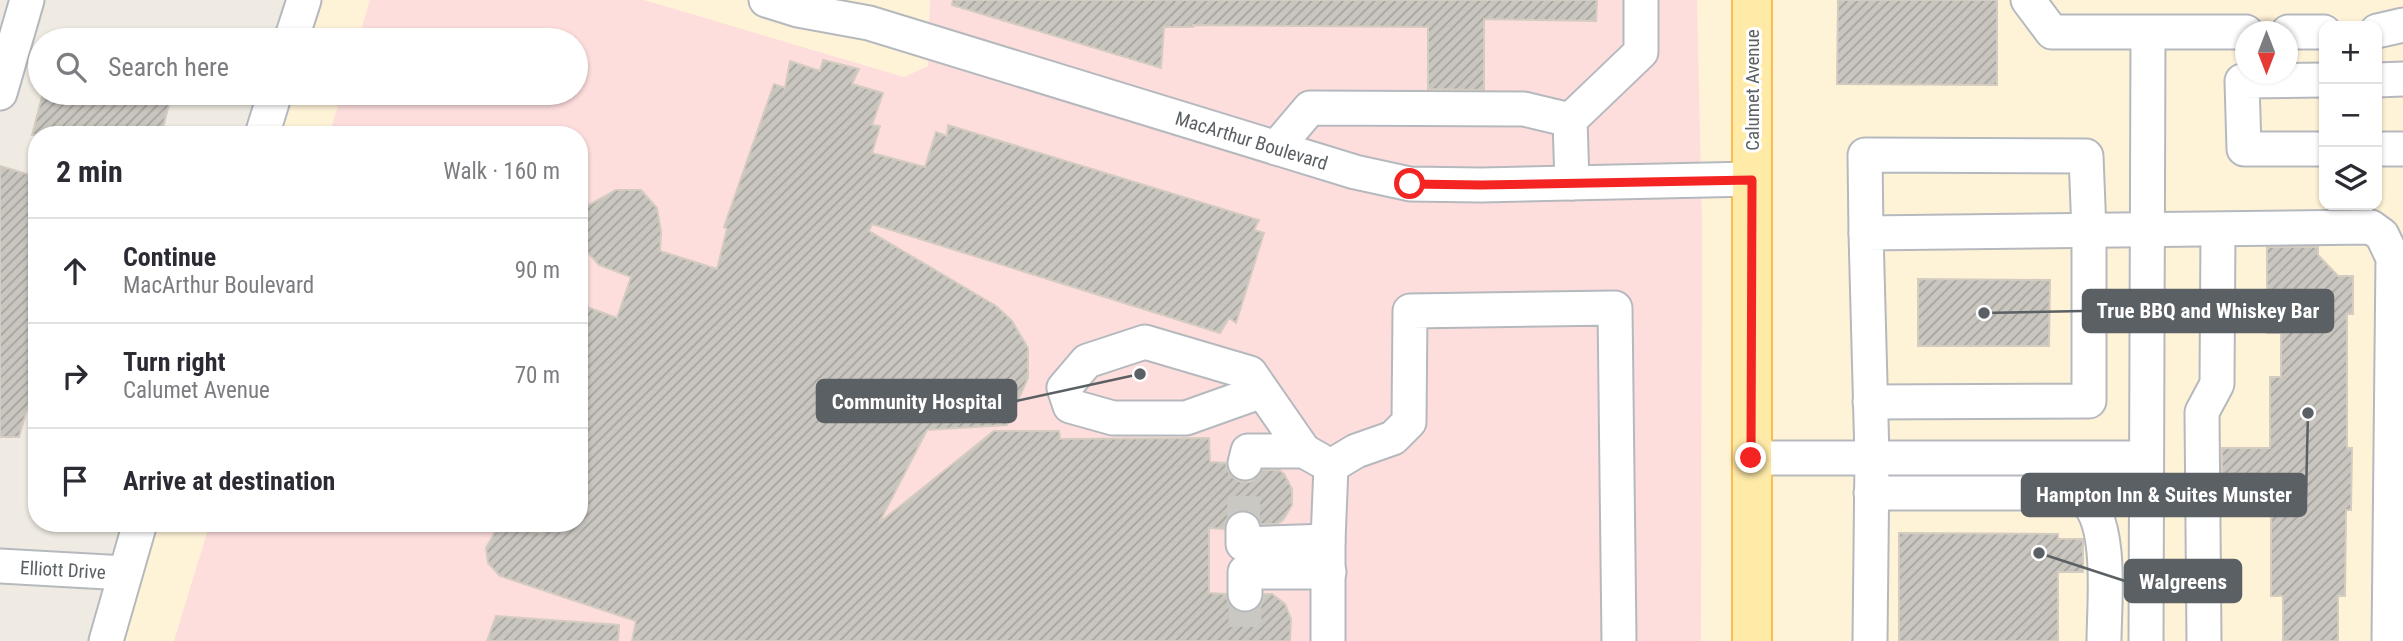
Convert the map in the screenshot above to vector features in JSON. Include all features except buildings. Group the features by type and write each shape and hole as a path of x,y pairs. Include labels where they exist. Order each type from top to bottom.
{"main road":[{"name":"Calumet Avenue","path":"1752,0 1752,641"}],"street":[{"path":"0,93 27,0"},
{"path":"296,28 304,0"},
{"name":"MacArthur Boulevard","path":"766,0 798,10 869,23 1355,172 1410,184 1752,180"},
{"path":"1572,183 1570,120 1641,52 1641,0"},
{"path":"2028,0 2052,32 2235,32"},
{"path":"2382,30 2403,24"},
{"path":"2298,32 2319,32"},
{"path":"2146,641 2148,33"},
{"path":"2382,80 2403,79"},
{"path":"2319,80 2242,81 2244,149 2319,149"},
{"path":"265,126 271,105"},
{"path":"1276,148 1310,107 1524,109 1570,120"},
{"path":"2382,149 2403,149"},
{"path":"1870,401 2089,401 2090,231 2086,156 1865,155 1866,233 1870,401 1872,458 1870,641"},
{"path":"1866,233 2371,227 2382,235 2393,258 2389,641"},
{"path":"2204,641 2202,412 2217,384 2218,230"},
{"path":"1245,463 1248,451 1318,458 1356,451 1393,438 1409,422 1410,311 1615,308 1619,641"},
{"path":"1262,391 1186,418 1113,418 1070,406 1065,388 1087,360 1145,342 1250,373 1318,458 1328,557 1328,641"},
{"path":"1751,458 2146,458"},
{"path":"2069,458 2069,493"},
{"path":"1871,493 2069,493 2086,501 2101,529 2105,559 2104,641"},
{"path":"1243,529 1243,544 1328,557"},
{"path":"106,641 138,532"},
{"path":"1245,594 1245,572 1328,557"},
{"name":"Elliott Drive","path":"0,566 125,572"}],"shaded area":[{"path":"309,0 2403,0 2403,641 111,641 144,532 588,532 588,126 270,126 276,105 588,105 588,28 300,28"},
{"path":"370,0 644,0 904,77 928,66 930,0 1697,0 1702,224 1701,641 174,641 207,532 588,532 588,126 332,126 338,105 588,105 588,28 362,28"}],"tunnel":[{"path":"1243,529 1245,463"},
{"path":"1245,594 1245,641"}],"place":[{"name":"True BBQ and Whiskey Bar","path":"1984,313"},
{"name":"Community Hospital","path":"1140,374"},
{"name":"Hampton Inn & Suites Munster","path":"2308,413"},
{"name":"Walgreens","path":"2039,553"}],"route":[{"path":"1410,184 1752,180 1751,458"}]}
